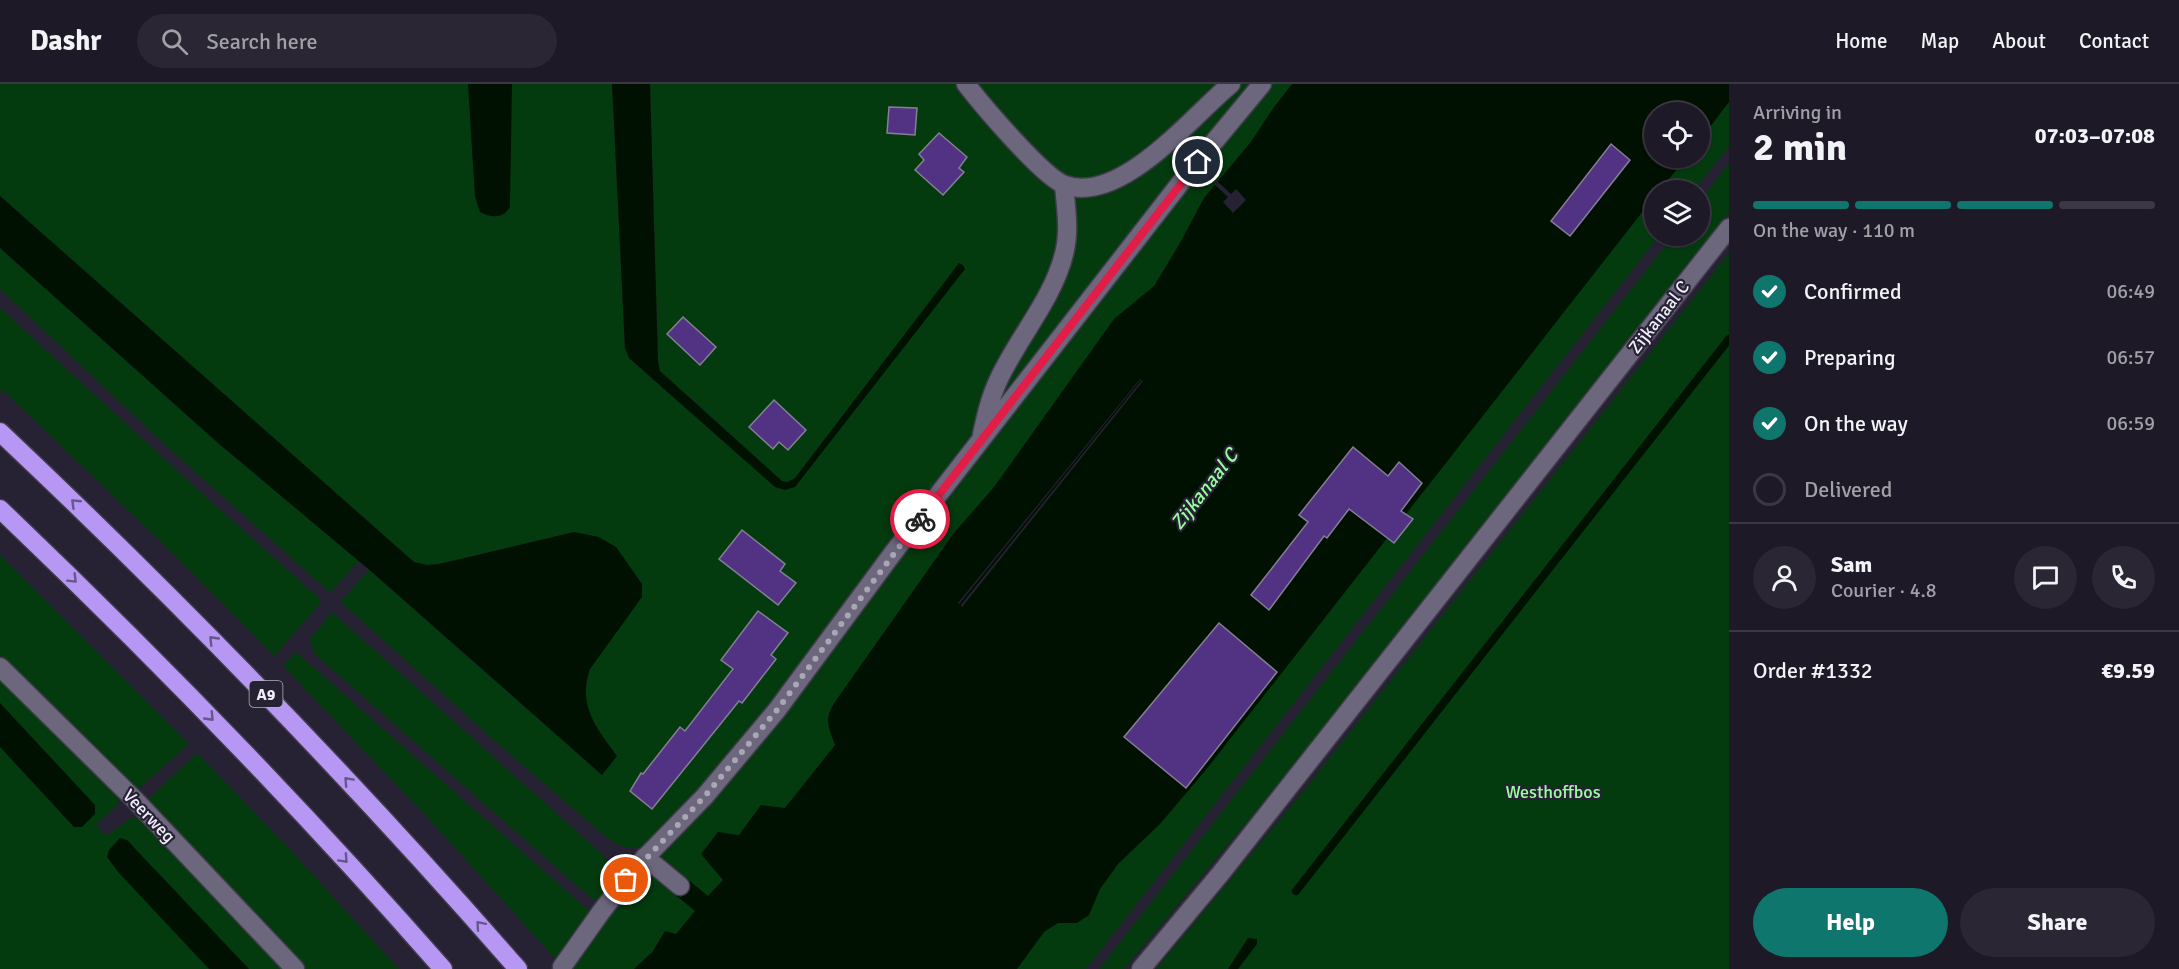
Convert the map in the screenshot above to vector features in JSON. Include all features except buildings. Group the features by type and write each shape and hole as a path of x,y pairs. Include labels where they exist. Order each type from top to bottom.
{"highway":[{"name":"A9","path":"0,432 164,590 312,742 518,969"},
{"path":"0,509 165,670 283,794 443,969"}],"street":[{"path":"966,84 1036,163 1064,185 1095,186 1112,182 1129,174 1150,158 1231,84"},
{"path":"562,967 601,912 645,857 705,796 777,710 893,553 1185,177 1262,84"},
{"path":"980,441 998,380 1055,278 1064,255 1067,218 1064,185"},
{"name":"Zijkanaal C","path":"1141,969 1221,873 1729,228"},
{"name":"Veerweg","path":"0,667 136,801 295,969"},
{"path":"645,857 680,885"}],"green space":[{"path":"0,84 612,84 625,348 629,358 749,464 750,452 660,371 650,84 1251,84 802,664 705,783 651,841 630,848 618,845 600,832 496,742 342,603 342,600 369,570 602,775 617,756 591,716 586,694 587,682 590,669 642,584 631,569 574,532 439,564 427,565 414,562 0,196"},
{"path":"1272,84 1729,84 1729,147 1702,180 1644,180 1644,246 1651,246 1086,969 570,969 637,878 646,872 651,873 662,859 659,857 660,853 926,522 931,521 959,485 960,480"},
{"path":"1729,163 1729,212 1710,236 1710,188"},
{"path":"1665,246 1702,246 1292,768 1124,969 1099,969"},
{"path":"0,248 218,443 359,561 332,591 328,591 162,442 0,289"},
{"name":"Westhoffbos","path":"1729,253 1729,969 1156,969 1301,794"},
{"path":"0,308 319,598 321,601 319,605 274,656 169,550 3,390 0,393"},
{"path":"0,555 189,744 137,790 0,655"},
{"path":"331,613 603,855 611,866 612,877 600,899 594,900 577,886 315,654 310,643 311,638"},
{"path":"296,652 589,911 558,962 429,819 283,666"},
{"path":"0,676 116,792 119,803 96,825 106,836 132,817 142,819 286,969 0,969"},
{"path":"197,753 286,845 399,969 305,969 146,804 147,800"}],"water":[{"path":"468,84 512,84 510,207 504,214 492,216 480,212 475,197"},
{"path":"612,84 650,84 660,371 782,481 788,482 795,478 959,263 965,269 795,487 785,490 775,487 629,358 625,348"},
{"path":"1292,84 1729,84 1729,102 1710,127 1710,102 1644,102 1644,168 1678,168 1668,180 1644,180 1644,210 1205,771 1160,824 1118,864 1100,889 1089,915 1077,923 1058,923 1044,932 1017,969 634,969 653,951 665,931 676,934 695,911 673,893 686,878 708,896 723,880 701,854 718,832 739,835 761,805 785,808 835,745 828,721 830,711 837,699 954,533 994,487 1114,319 1154,286 1204,198 1250,143"},
{"path":"0,196 414,562 427,565 439,564 574,532 599,537 616,547 642,584 642,597 590,669 587,682 586,694 591,716 617,756 602,775 373,573 218,443 0,248"},
{"path":"0,703 95,805 95,814 82,827 74,827 0,747"},
{"path":"120,838 127,840 249,969 209,969 119,873 107,857 109,850"},
{"path":"1248,938 1257,939 1257,944 1238,969 1228,969"}],"pier":[{"path":"1216,180 1231,194 1236,189 1246,200 1233,213 1223,202 1228,197 1213,183"},
{"path":"1141,379 959,604 958,603"},
{"path":"1143,381 962,607 961,605"}],"waterway":[{"path":"1296,891 1729,339"}],"way so far":[{"path":"626,880 645,857 705,796 777,710 920,519"}],"route":[{"path":"920,519 1198,162"}]}
